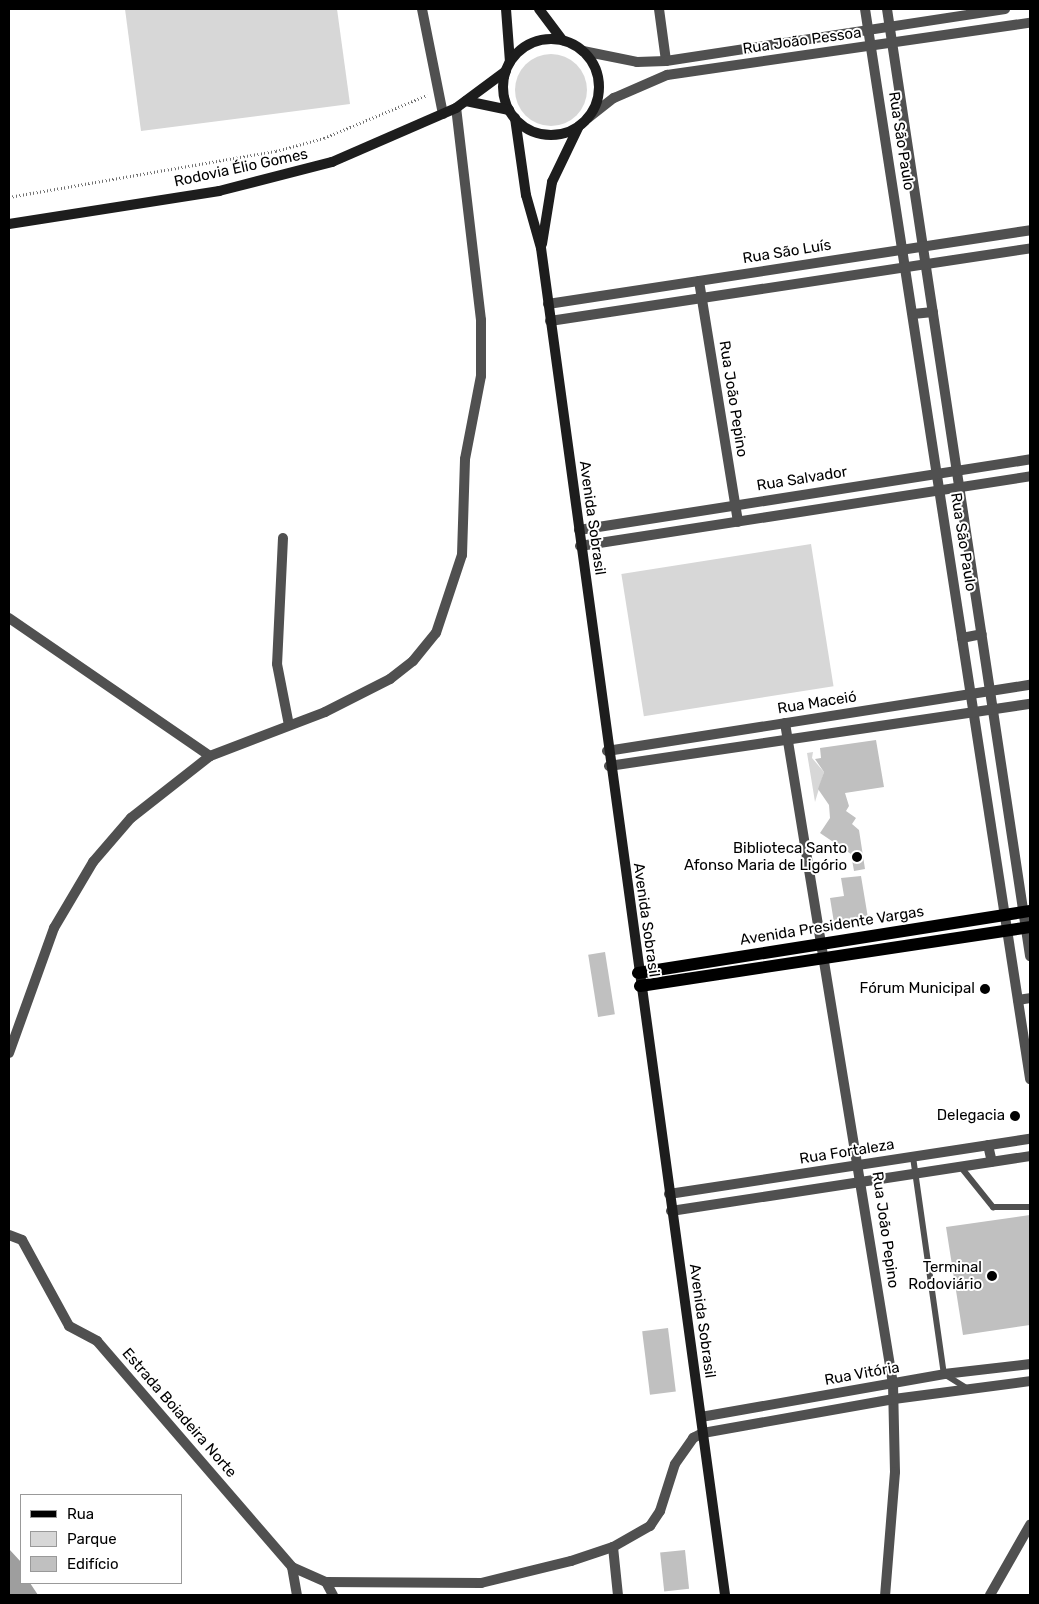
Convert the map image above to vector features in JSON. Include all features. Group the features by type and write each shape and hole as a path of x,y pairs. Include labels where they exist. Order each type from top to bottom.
{"main road":[{"path":"506,9 508,67 504,97 512,114"},
{"path":"466,101 512,114 545,134 580,126 588,118 596,105 598,83 592,62 583,51 562,40 540,9"},
{"path":"508,67 538,41 562,40"},
{"name":"Rodovia Élio Gomes","path":"9,224 280,177 380,144 456,108 508,67"},
{"name":"Avenida Sobrasil","path":"512,114 526,195 541,248 609,766 725,1595"},
{"name":"Avenida Sobrasil","path":"541,248 552,182 580,126"},
{"name":"Avenida Presidente Vargas","path":"639,979 824,944 1026,912"},
{"name":"Avenida Presidente Vargas","path":"639,979 826,957 1028,927"}],"street":[{"path":"422,9 443,114"},
{"path":"659,9 666,61"},
{"name":"Rua São Paulo","path":"865,9 1004,916 1029,1058 1030,1079"},
{"name":"Rua São Paulo","path":"887,9 955,470 994,710 1012,842 1026,912 1030,956"},
{"name":"Rua João Pessoa","path":"583,51 637,62 666,61 1004,9"},
{"path":"978,13 980,31"},
{"name":"Rua João Pessoa","path":"588,118 614,98 667,75 1030,23"},
{"path":"743,49 745,64"},
{"path":"9,1053 54,928 93,862 131,818 210,756 289,725 390,680 413,661 436,632 455,587 462,555 465,459 481,376 481,320 456,108"},
{"name":"Rua São Luís","path":"548,304 1030,230"},
{"path":"550,321 832,280 1030,248"},
{"path":"828,261 832,280"},
{"name":"Rua João Pepino","path":"699,281 738,522"},
{"path":"913,314 933,312"},
{"path":"925,393 944,390"},
{"path":"580,546 1030,476 1028,460"},
{"name":"Rua Salvador","path":"578,530 1028,460"},
{"path":"874,483 878,500"},
{"path":"283,538 277,664 289,725"},
{"path":"950,554 968,550"},
{"path":"9,618 210,756"},
{"path":"962,638 982,634"},
{"name":"Rua Maceió","path":"607,751 1030,685"},
{"name":"Rua Maceió","path":"609,766 1030,704"},
{"path":"893,707 896,724"},
{"name":"Rua João Pepino","path":"785,723 863,1182 893,1384 894,1472 885,1595"},
{"path":"984,778 1003,774"},
{"path":"994,845 1012,842"},
{"path":"1018,1000 1030,998"},
{"name":"Rua Fortaleza","path":"669,1194 1030,1138"},
{"path":"988,1145 992,1162"},
{"name":"Rua Fortaleza","path":"671,1211 1030,1156"},
{"path":"810,1173 812,1190"},
{"path":"740,1183 744,1200"},
{"name":"Estrada Boiadeira Norte","path":"14,1236 69,1326 97,1341 292,1567 326,1582"},
{"path":"1026,1364 1027,1381"},
{"name":"Rua Vitória","path":"700,1417 944,1374 1026,1364"},
{"name":"Rua Vitória","path":"703,1433 894,1399 1027,1381"},
{"path":"784,1403 787,1418"},
{"path":"326,1582 481,1583 510,1579 613,1547 650,1526 660,1510 675,1464 693,1438 703,1433"},
{"path":"990,1595 1030,1525"},
{"path":"613,1547 618,1595"},
{"path":"292,1567 297,1595"},
{"path":"326,1582 334,1595"}],"lane":[{"path":"913,1157 944,1374 966,1388"},
{"path":"960,1166 993,1208 1030,1207"}],"path":[{"path":"9,197 276,151 324,138 438,90"}],"green space":[{"path":"125,9 337,9 350,104 141,131"},
{"path":"551,54 571,60 581,70 587,90 581,110 571,120 551,126 531,120 521,110 515,90 521,70 531,60"},
{"path":"811,544 834,686 644,716 621,574"},
{"path":"813,752 812,758 824,772 815,802 807,753"}],"shaded area":[{"path":"9,1549 20,1561 20,1584 31,1584 38,1595 9,1595"}],"building":[{"path":"876,740 884,787 845,793 849,806 846,811 856,818 852,824 859,830 865,869 854,871 851,854 820,833 830,818 829,805 818,789 824,772 815,759 821,758 820,748"},
{"path":"861,876 869,924 835,929 830,898 844,896 841,878"},
{"path":"605,952 615,1014 598,1017 588,955"},
{"name":"Terminal Rodoviário","path":"1030,1215 1030,1325 963,1335 946,1227"},
{"path":"668,1328 676,1392 650,1395 642,1331"},
{"path":"685,1550 689,1589 664,1591 660,1553"}],"place":[{"name":"Biblioteca Santo Afonso Maria de Ligório","path":"857,857"},
{"name":"Fórum Municipal","path":"985,989"},
{"name":"Delegacia","path":"1015,1116"},
{"name":"Terminal Rodoviário","path":"992,1276"}]}
